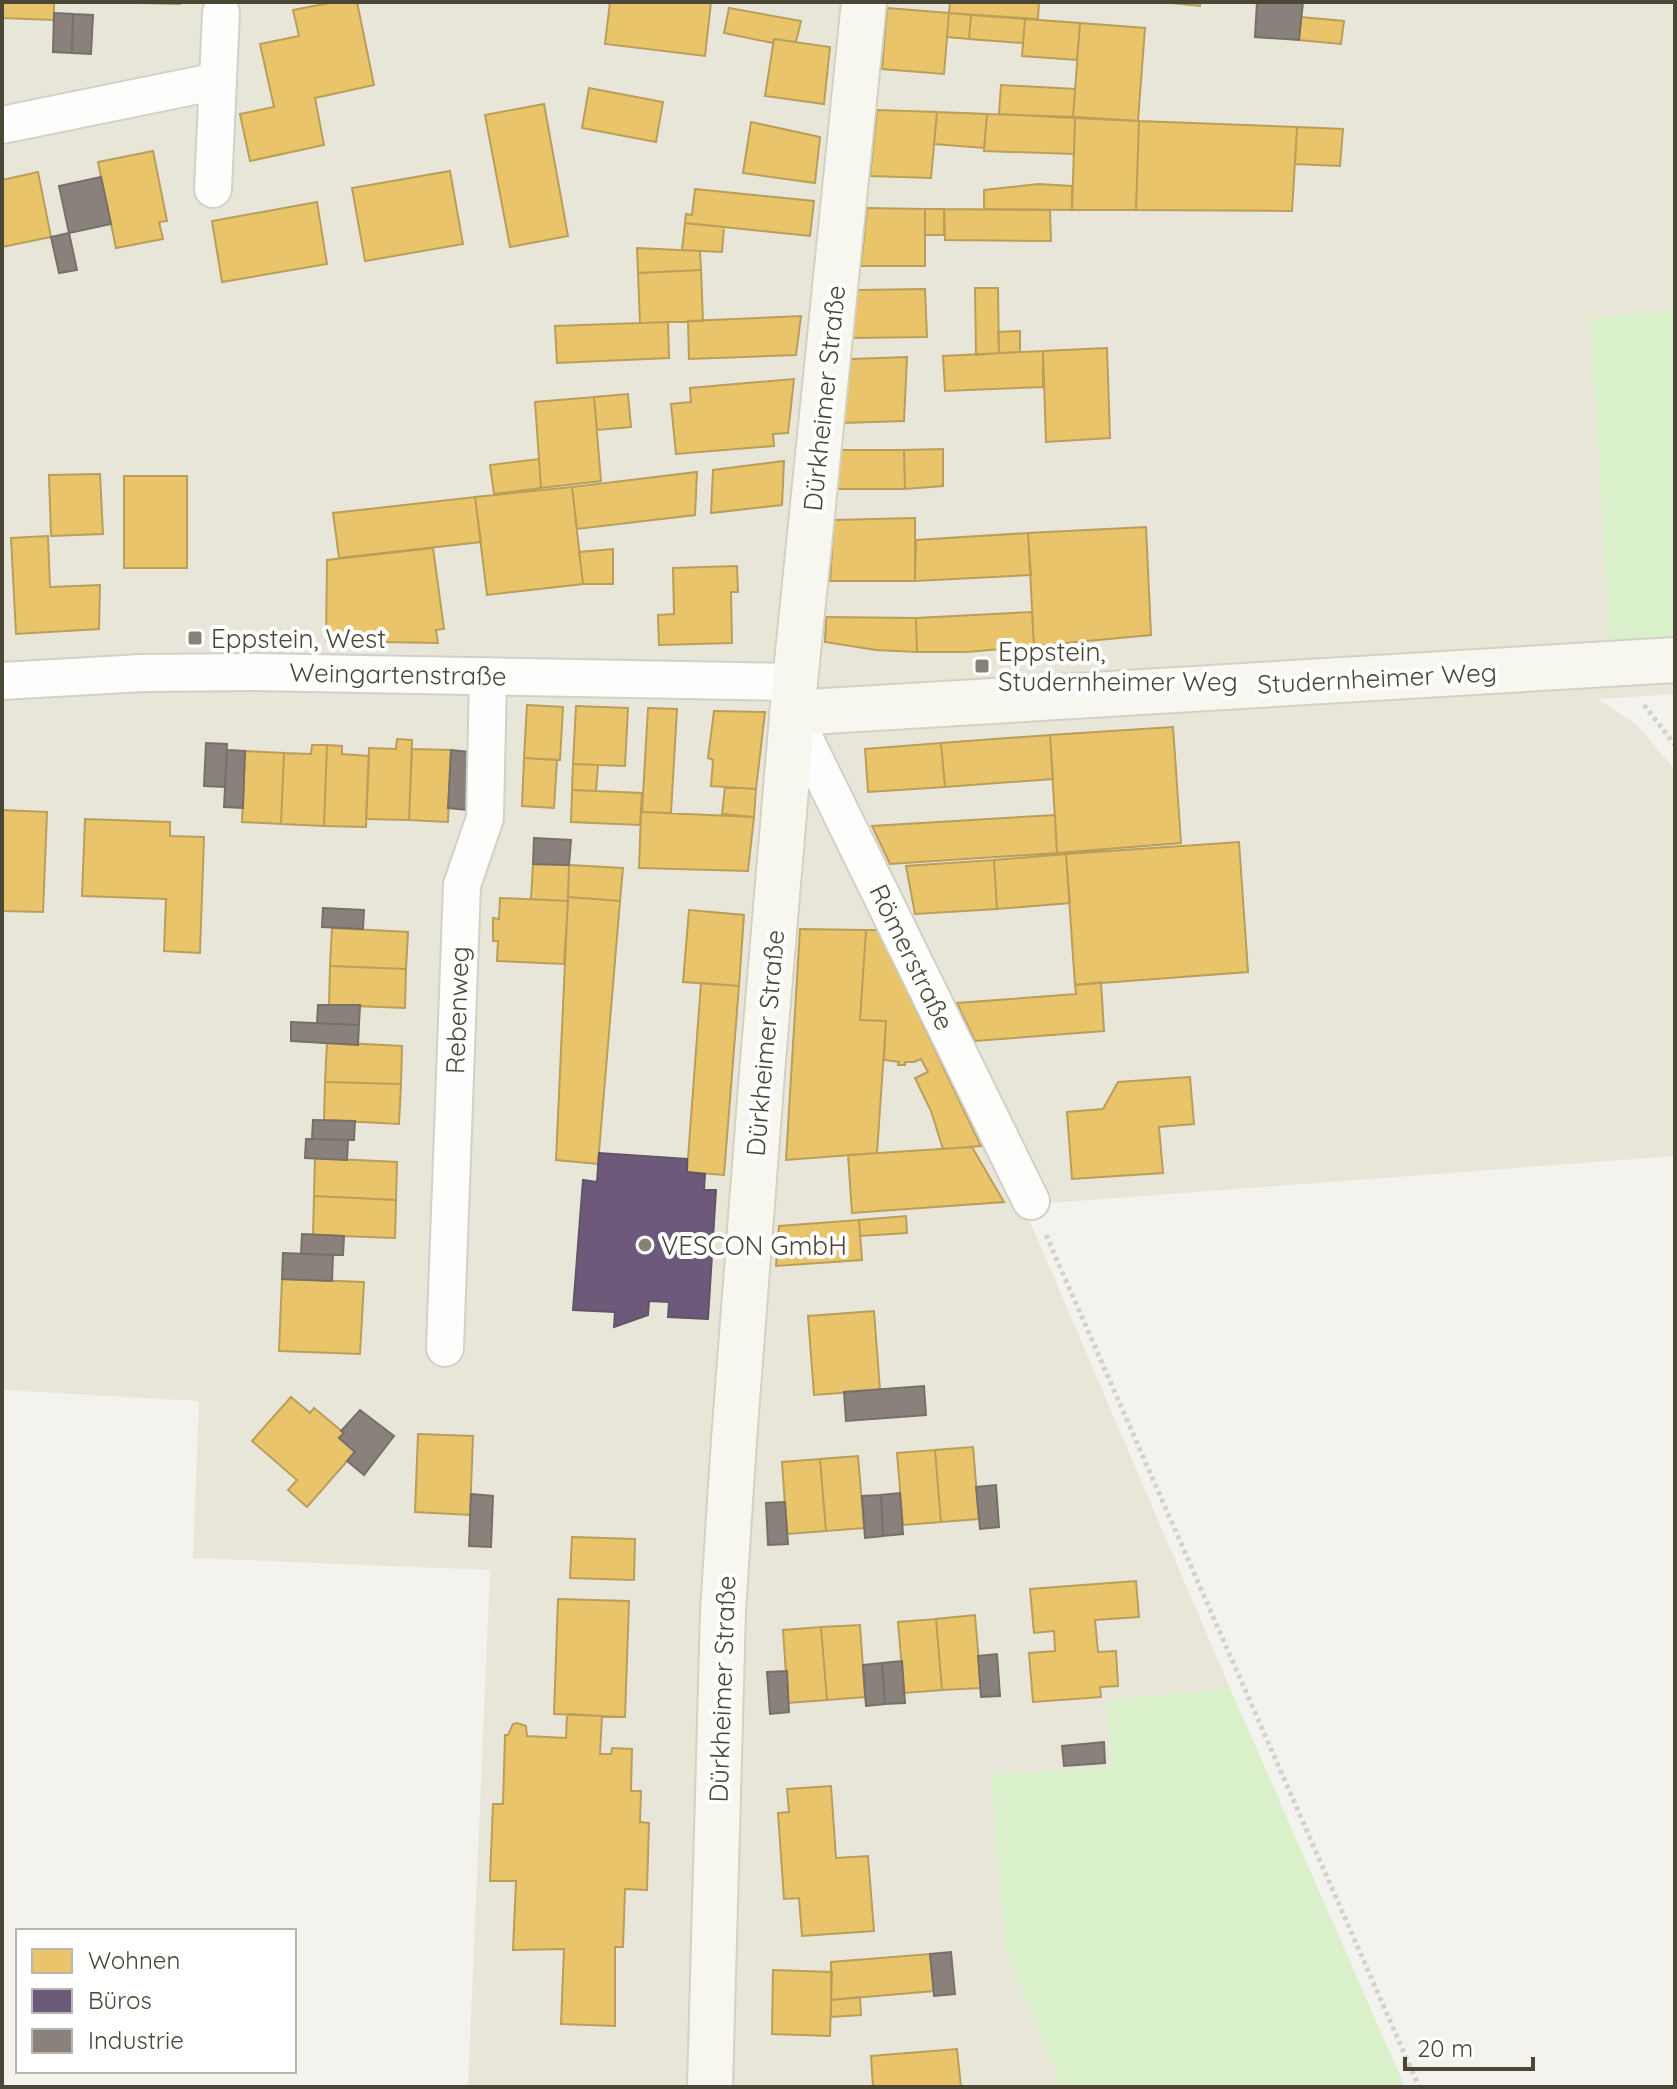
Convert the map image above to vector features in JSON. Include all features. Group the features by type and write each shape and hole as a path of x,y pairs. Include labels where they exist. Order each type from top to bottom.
{"main road":[{"name":"Dürkheimer Straße","path":"710,2087 723,1611 759,1104 793,698 864,2"},
{"name":"Studernheimer Weg","path":"793,698 1675,660"}],"street":[{"path":"213,189 221,13"},
{"path":"2,125 218,81"},
{"name":"Weingartenstraße","path":"2,681 156,672 488,676 793,698"},
{"name":"Rebenweg","path":"445,1348 462,885 485,818 488,676"},
{"name":"Römerstraße","path":"793,698 1031,1201"}],"path":[{"path":"1031,1201 1419,2087"}],"shaded area":[{"path":"2,2 1675,2 1675,694 1598,699 1637,725 1675,770 1675,1156 1023,1205 1230,1688 1107,1700 1113,1766 1058,2087 468,2087 490,1570 193,1558 199,1401 2,1390"}],"green space":[{"path":"1675,310 1675,636 1610,641 1590,318"},
{"path":"1230,1688 1405,2087 1058,2087 1059,2080 1005,1948 991,1775 1112,1766 1107,1700"}],"building: Wohnen":[{"path":"2,2 54,2 54,20 2,18"},
{"path":"98,2 181,2 180,4"},
{"path":"334,2 357,2 374,85 315,98 324,145 250,161 240,114 274,107 260,44 299,36 293,10"},
{"path":"610,2 711,2 705,56 605,44"},
{"path":"950,2 1039,2 1038,19 949,13"},
{"path":"1161,2 1200,2 1200,6"},
{"path":"729,8 801,21 796,42 774,39 773,43 724,33"},
{"path":"887,8 949,13 944,74 882,69"},
{"path":"949,13 971,15 969,39 947,37"},
{"path":"971,15 1025,19 1023,43 969,39"},
{"path":"1301,17 1344,21 1341,44 1299,40"},
{"path":"1025,19 1080,23 1077,60 1022,56"},
{"path":"1080,23 1145,28 1138,121 1073,118"},
{"path":"774,39 830,47 824,104 765,96"},
{"path":"1001,85 1075,89 1073,118 999,114"},
{"path":"589,88 663,102 656,142 582,128"},
{"path":"544,104 568,236 510,247 485,115"},
{"path":"877,110 937,112 931,178 870,176"},
{"path":"937,112 987,114 984,148 934,144"},
{"path":"987,114 1075,117 1074,154 984,151"},
{"path":"1075,117 1139,121 1136,210 1072,210"},
{"path":"1139,121 1297,127 1292,211 1136,210"},
{"path":"751,122 820,137 815,183 743,173"},
{"path":"1297,127 1343,129 1340,166 1295,164"},
{"path":"153,151 167,221 159,222 163,239 116,248 98,162"},
{"path":"450,171 463,244 365,261 352,188"},
{"path":"38,172 51,237 2,247 2,180"},
{"path":"1038,184 1072,186 1072,210 984,209 984,190"},
{"path":"695,189 814,201 810,236 685,223 686,214 692,215"},
{"path":"317,202 327,264 222,282 212,221"},
{"path":"867,208 925,209 925,266 861,266"},
{"path":"925,209 944,209 944,235 925,235"},
{"path":"944,209 1050,210 1051,241 945,240"},
{"path":"685,223 724,227 722,252 682,250"},
{"path":"637,248 700,251 701,270 638,273"},
{"path":"701,270 703,321 640,323 638,273"},
{"path":"975,288 998,288 999,353 976,355"},
{"path":"925,289 927,337 852,338 858,290"},
{"path":"801,316 796,355 689,359 688,321"},
{"path":"668,322 669,358 557,363 555,326"},
{"path":"1020,331 1020,352 999,353 998,332"},
{"path":"1107,348 1110,438 1046,442 1043,351"},
{"path":"1043,351 1043,387 945,391 943,356"},
{"path":"907,357 904,421 843,423 851,359"},
{"path":"794,379 788,433 773,434 774,446 676,454 671,404 691,402 690,388"},
{"path":"628,394 631,427 597,430 594,397"},
{"path":"594,397 601,481 541,488 535,402"},
{"path":"943,449 943,486 905,489 904,450"},
{"path":"841,450 904,450 905,489 837,489"},
{"path":"539,459 541,488 494,494 490,465"},
{"path":"784,461 782,505 711,513 713,470"},
{"path":"697,472 695,515 577,529 572,487"},
{"path":"100,474 103,534 51,536 49,475"},
{"path":"124,476 187,476 187,568 124,568"},
{"path":"572,487 583,584 487,595 475,497"},
{"path":"475,497 481,542 339,558 333,513"},
{"path":"915,518 915,581 830,581 834,520"},
{"path":"1146,527 1151,635 1034,646 1028,533"},
{"path":"1028,533 1031,575 915,581 916,540"},
{"path":"48,536 50,587 100,585 99,629 16,634 11,538"},
{"path":"433,548 444,629 436,630 438,643 326,641 327,560"},
{"path":"613,549 613,584 583,584 579,552"},
{"path":"737,566 738,592 731,592 732,643 659,645 658,615 674,614 673,568"},
{"path":"1032,612 1034,646 967,652 917,652 916,618"},
{"path":"826,617 916,618 917,652 876,650 825,642"},
{"path":"527,705 563,707 560,760 524,758"},
{"path":"576,706 628,708 625,766 573,764"},
{"path":"648,708 677,709 671,813 642,812"},
{"path":"714,711 765,712 756,789 711,786 713,760 708,758"},
{"path":"1173,727 1181,843 1057,853 1050,735"},
{"path":"1050,735 1053,779 945,787 941,743"},
{"path":"397,739 412,740 409,820 366,819 369,748 396,749"},
{"path":"941,743 945,787 868,792 865,749"},
{"path":"312,745 327,745 324,826 281,824 284,753 311,754"},
{"path":"327,745 342,746 342,754 369,756 366,827 324,826"},
{"path":"412,749 451,750 448,822 409,820"},
{"path":"245,751 284,753 281,824 242,822"},
{"path":"524,758 557,760 554,808 522,806"},
{"path":"573,764 598,765 596,791 572,790"},
{"path":"725,787 756,789 754,817 722,814"},
{"path":"572,790 642,793 640,825 571,822"},
{"path":"2,810 47,812 43,912 2,911"},
{"path":"641,812 754,817 748,871 639,868"},
{"path":"1055,815 1057,853 890,864 872,826"},
{"path":"85,819 170,822 170,836 204,837 200,953 164,951 166,899 82,896"},
{"path":"1239,842 1248,972 1075,985 1066,854"},
{"path":"1066,854 1070,903 997,909 994,860"},
{"path":"994,860 997,909 915,914 906,866"},
{"path":"533,864 569,865 568,901 531,899"},
{"path":"569,865 623,868 620,901 568,897"},
{"path":"568,897 620,901 598,1164 556,1160"},
{"path":"500,898 568,901 564,964 497,961 498,941 493,941 493,918 499,919"},
{"path":"689,910 744,915 739,986 683,982"},
{"path":"332,928 408,932 406,969 330,966"},
{"path":"800,929 866,930 860,1020 886,1021 877,1153 786,1160"},
{"path":"866,930 878,930 981,1146 943,1149 931,1111 915,1078 928,1072 921,1059 905,1062 905,1065 884,1060 886,1021 860,1020"},
{"path":"330,966 406,969 405,1008 329,1005"},
{"path":"1101,982 1104,1031 975,1041 957,1003 1076,994 1075,985"},
{"path":"701,983 739,986 724,1175 687,1172"},
{"path":"327,1042 402,1046 401,1084 325,1082"},
{"path":"1190,1077 1194,1124 1159,1127 1163,1173 1072,1179 1067,1112 1103,1109 1118,1082"},
{"path":"325,1082 401,1084 399,1124 324,1120"},
{"path":"972,1147 1004,1202 852,1213 848,1155"},
{"path":"315,1158 397,1162 396,1200 314,1196"},
{"path":"314,1196 396,1200 395,1238 313,1235"},
{"path":"906,1216 907,1233 860,1236 859,1220"},
{"path":"859,1220 862,1260 776,1266 779,1226"},
{"path":"282,1279 364,1282 360,1354 279,1351"},
{"path":"874,1311 880,1390 814,1395 808,1316"},
{"path":"291,1397 310,1413 314,1408 344,1433 339,1438 355,1452 307,1507 288,1490 297,1480 252,1441"},
{"path":"418,1434 473,1436 470,1515 415,1512"},
{"path":"973,1447 979,1519 941,1522 935,1450"},
{"path":"935,1450 941,1522 903,1525 897,1453"},
{"path":"858,1456 864,1528 826,1531 820,1459"},
{"path":"820,1459 826,1531 787,1534 782,1462"},
{"path":"572,1537 635,1539 634,1580 570,1578"},
{"path":"1136,1581 1139,1617 1095,1620 1098,1652 1116,1651 1118,1686 1100,1687 1101,1697 1033,1702 1029,1653 1055,1651 1054,1631 1034,1633 1030,1589"},
{"path":"558,1599 629,1601 625,1717 554,1714"},
{"path":"975,1615 981,1688 942,1690 936,1619"},
{"path":"936,1619 942,1690 904,1693 898,1622"},
{"path":"860,1625 865,1697 827,1700 821,1627"},
{"path":"821,1627 827,1700 788,1703 783,1630"},
{"path":"567,1714 602,1716 600,1754 611,1754 612,1748 632,1749 631,1791 641,1791 640,1822 649,1823 647,1890 625,1889 623,1947 615,1947 615,2026 561,2024 564,1949 513,1950 516,1881 490,1881 493,1804 503,1804 505,1735 517,1723 526,1726 527,1736 566,1738"},
{"path":"831,1786 836,1858 868,1856 874,1931 802,1936 799,1898 784,1899 778,1813 789,1812 787,1789"},
{"path":"930,1954 934,1991 831,2000 831,1962"},
{"path":"773,1970 832,1972 830,2036 772,2034"},
{"path":"860,1997 861,2015 831,2017 831,2000"},
{"path":"957,2049 961,2087 873,2087 871,2056"}],"building: Büros":[{"name":"VESCON GmbH","path":"599,1153 687,1159 687,1172 705,1174 704,1190 716,1190 708,1319 668,1317 669,1302 649,1301 648,1315 614,1327 615,1312 573,1310 583,1180 597,1182"}],"building: Industrie":[{"path":"1257,2 1303,2 1299,40 1255,37"},
{"path":"54,13 73,14 72,53 53,52"},
{"path":"73,14 93,15 91,54 72,53"},
{"path":"101,177 111,224 69,233 59,186"},
{"path":"69,233 77,270 59,273 51,237"},
{"path":"206,743 227,744 225,787 204,786"},
{"path":"227,750 245,751 243,808 224,807"},
{"path":"451,750 469,752 467,810 448,808"},
{"path":"534,838 571,840 569,865 533,864"},
{"path":"323,908 364,910 363,929 322,927"},
{"path":"318,1005 360,1005 359,1025 317,1023"},
{"path":"291,1022 359,1025 358,1045 291,1041"},
{"path":"313,1120 355,1121 354,1140 312,1139"},
{"path":"306,1139 348,1140 347,1160 305,1158"},
{"path":"302,1234 344,1236 343,1255 301,1254"},
{"path":"283,1253 333,1255 332,1281 282,1279"},
{"path":"924,1386 926,1415 846,1421 844,1392"},
{"path":"360,1410 394,1436 364,1475 347,1461 355,1452 339,1438 344,1433 341,1431"},
{"path":"996,1485 999,1527 980,1529 976,1487"},
{"path":"900,1493 903,1534 883,1536 881,1495"},
{"path":"471,1494 493,1496 491,1547 469,1546"},
{"path":"881,1495 883,1536 865,1538 862,1496"},
{"path":"785,1502 788,1544 768,1545 766,1503"},
{"path":"997,1654 1000,1696 981,1697 978,1656"},
{"path":"902,1661 905,1703 885,1704 882,1663"},
{"path":"882,1663 885,1704 866,1706 863,1665"},
{"path":"787,1671 789,1712 770,1714 767,1672"},
{"path":"1104,1742 1105,1763 1064,1766 1062,1746"},
{"path":"951,1952 955,1994 934,1996 930,1954"}],"place":[{"name":"Eppstein, West","path":"195,638"},
{"name":"Eppstein, Studernheimer Weg","path":"982,666"},
{"name":"VESCON GmbH","path":"645,1245"}]}
